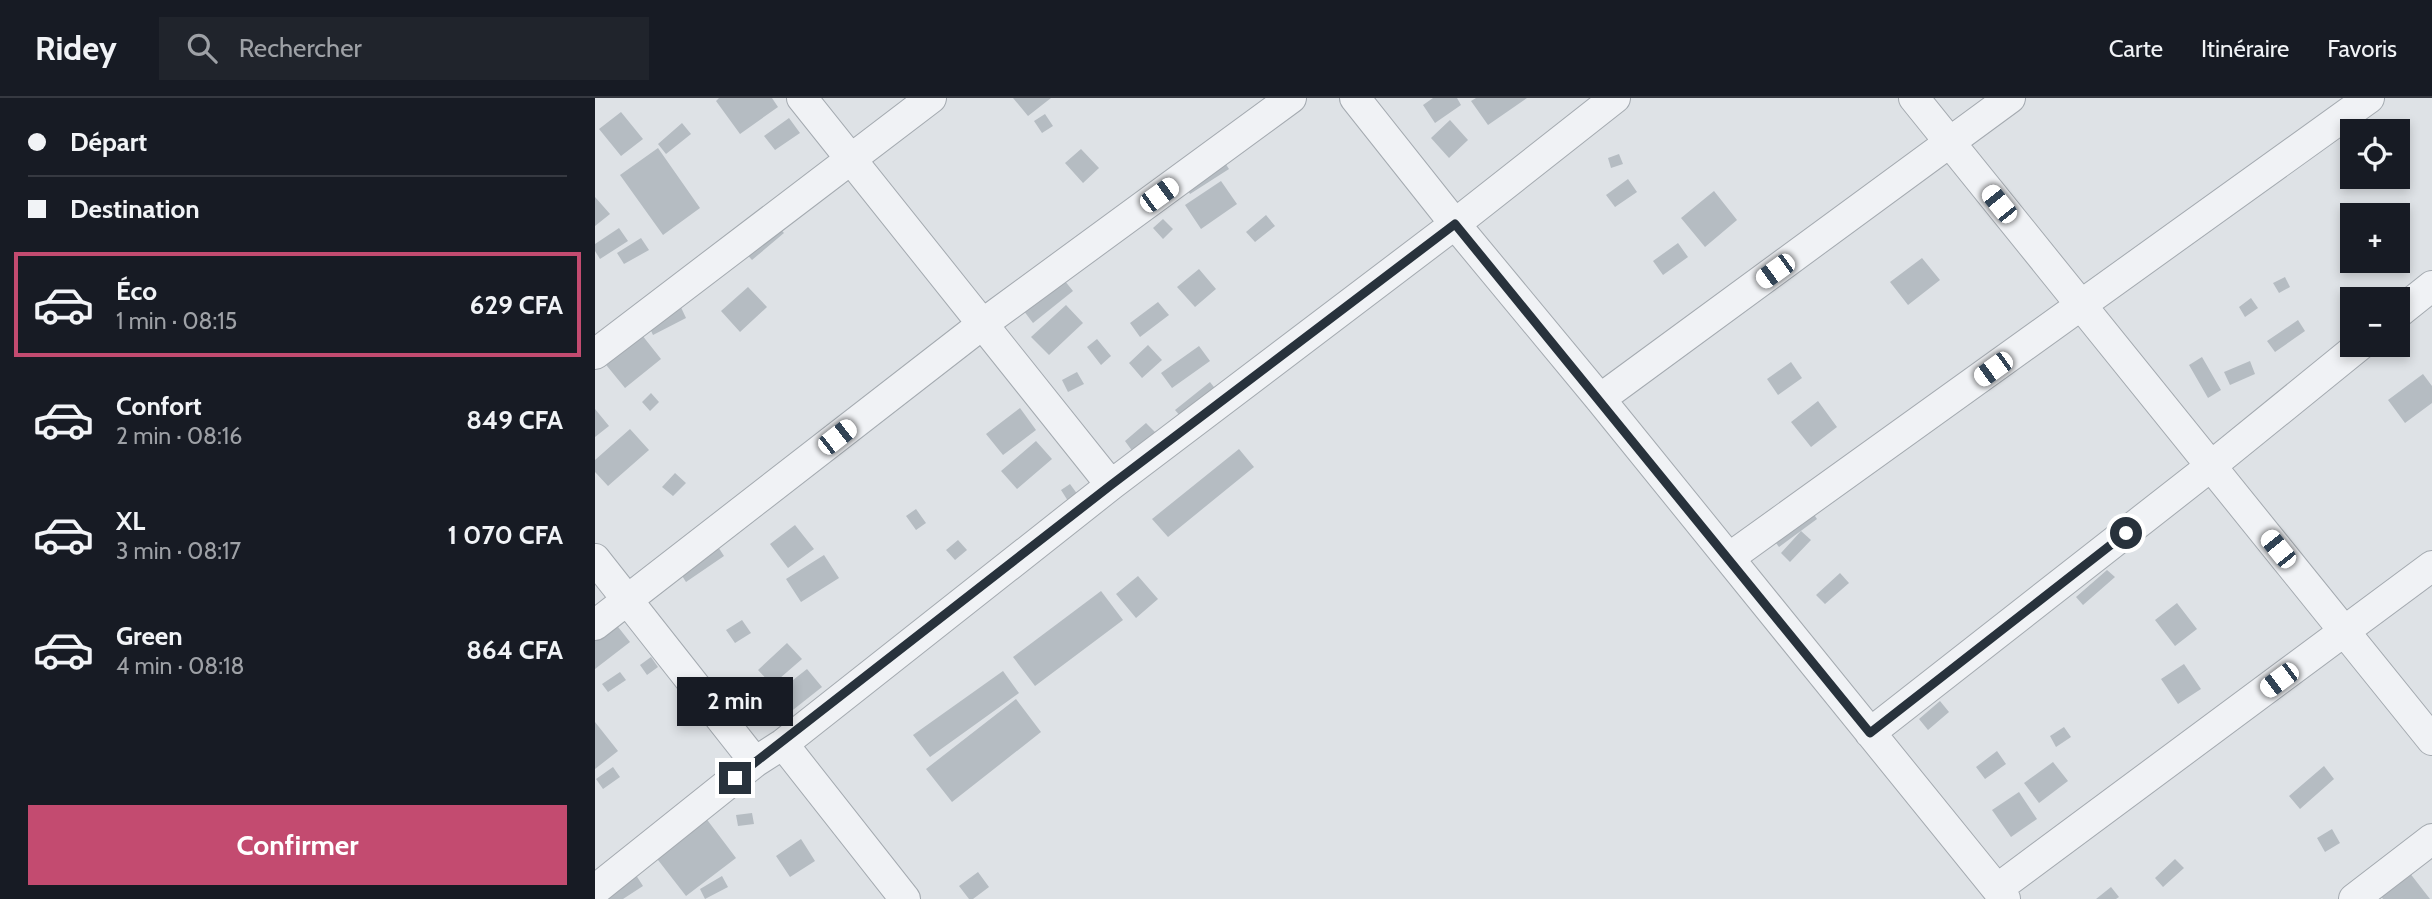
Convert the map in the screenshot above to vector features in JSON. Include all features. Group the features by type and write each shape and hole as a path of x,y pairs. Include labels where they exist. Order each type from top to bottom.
{"street":[{"path":"802,98 1111,485"},
{"path":"595,354 931,98"},
{"path":"595,625 984,323 1291,98"},
{"path":"1355,98 2001,894 2432,566"},
{"path":"595,890 1111,485 1455,224 1615,98"},
{"path":"1914,98 2432,740"},
{"path":"1600,399 2010,98"},
{"path":"1729,558 2369,98"},
{"path":"2410,304 2432,286"},
{"path":"1870,733 2211,466 2345,357"},
{"path":"595,559 755,762"},
{"path":"782,744 905,899"},
{"path":"2354,899 2432,838"}],"building":[{"path":"719,98 772,98 778,107 740,134 716,101"},
{"path":"1013,98 1051,98 1028,116"},
{"path":"1433,98 1457,98 1461,105 1435,123 1423,105"},
{"path":"1476,98 1527,98 1488,125 1471,101"},
{"path":"621,112 643,139 621,156 599,129"},
{"path":"1045,114 1053,126 1042,133 1034,121"},
{"path":"789,118 800,133 775,150 764,136"},
{"path":"1450,120 1468,140 1449,158 1431,138"},
{"path":"682,123 691,134 666,154 658,144"},
{"path":"658,148 700,208 663,235 620,175"},
{"path":"1081,149 1099,168 1083,183 1065,163"},
{"path":"1619,154 1623,164 1611,168 1608,158"},
{"path":"1221,157 1229,169 1190,194 1182,181"},
{"path":"1628,179 1637,192 1615,207 1606,195"},
{"path":"1221,181 1237,204 1201,229 1185,205"},
{"path":"1714,191 1737,220 1705,247 1681,218"},
{"path":"595,197 610,214 595,226"},
{"path":"1266,215 1275,226 1255,242 1246,232"},
{"path":"1163,219 1173,229 1163,239 1153,228"},
{"path":"774,222 784,233 752,260 743,250"},
{"path":"619,228 628,241 600,259 595,251 595,244"},
{"path":"641,238 649,250 624,264 617,253"},
{"path":"1678,243 1688,257 1663,275 1653,261"},
{"path":"1922,258 1940,280 1908,305 1890,282"},
{"path":"1199,269 1216,289 1195,307 1177,287"},
{"path":"1056,270 1073,291 1033,323 1017,302"},
{"path":"2285,277 2290,287 2279,293 2273,283"},
{"path":"748,287 767,307 740,332 721,311"},
{"path":"2251,298 2258,308 2245,317 2239,307"},
{"path":"678,301 686,318 653,335 645,318"},
{"path":"1158,302 1169,315 1140,337 1130,323"},
{"path":"1066,305 1083,323 1049,355 1031,337"},
{"path":"2298,320 2305,331 2275,352 2267,341"},
{"path":"634,325 661,359 625,388 598,355"},
{"path":"1097,339 1111,356 1101,365 1087,347"},
{"path":"1148,345 1162,360 1142,378 1129,363"},
{"path":"1199,346 1210,361 1172,388 1161,373"},
{"path":"2202,357 2221,390 2208,398 2189,365"},
{"path":"2250,361 2255,374 2230,385 2224,372"},
{"path":"1791,362 1802,378 1778,395 1767,379"},
{"path":"1077,372 1084,384 1068,392 1062,380"},
{"path":"2423,374 2432,386 2432,403 2405,423 2388,400"},
{"path":"1210,382 1217,391 1182,418 1175,410"},
{"path":"651,393 659,402 650,411 642,402"},
{"path":"1818,401 1837,427 1811,447 1791,422"},
{"path":"1020,408 1036,430 1003,455 986,434"},
{"path":"595,409 609,426 595,437"},
{"path":"1146,423 1156,433 1133,452 1125,441"},
{"path":"630,429 649,450 608,486 595,472 595,460"},
{"path":"1036,441 1052,459 1017,489 1001,471"},
{"path":"1239,449 1254,467 1168,537 1152,519"},
{"path":"675,473 686,483 673,496 662,487"},
{"path":"1070,484 1078,495 1068,501 1061,490"},
{"path":"916,509 926,523 916,530 906,516"},
{"path":"1811,510 1817,519 1779,547 1773,539"},
{"path":"795,525 814,549 788,568 770,544"},
{"path":"1801,531 1811,540 1790,562 1781,553"},
{"path":"713,539 724,556 686,582 675,565"},
{"path":"958,540 967,550 955,560 946,550"},
{"path":"824,555 839,578 801,602 786,579"},
{"path":"2107,570 2115,577 2083,605 2076,597"},
{"path":"1840,573 1849,583 1825,604 1816,595"},
{"path":"1138,576 1158,599 1136,618 1116,594"},
{"path":"1101,591 1123,620 1035,686 1013,657"},
{"path":"2177,603 2197,629 2175,646 2155,620"},
{"path":"611,618 630,642 595,669 595,631"},
{"path":"742,620 751,633 735,643 726,630"},
{"path":"787,643 802,659 772,685 758,670"},
{"path":"651,657 658,667 647,675 640,665"},
{"path":"2184,664 2201,689 2178,704 2161,679"},
{"path":"807,669 822,687 784,717 769,699"},
{"path":"1003,671 1019,693 930,757 913,735"},
{"path":"620,672 626,680 608,692 602,684"},
{"path":"1016,699 1041,732 952,802 926,769"},
{"path":"1940,701 1949,712 1928,730 1919,719"},
{"path":"595,722 618,751 595,769"},
{"path":"2064,727 2071,737 2056,747 2050,736"},
{"path":"1997,751 2006,764 1985,779 1976,767"},
{"path":"2053,762 2068,781 2039,803 2024,783"},
{"path":"2324,766 2334,779 2300,809 2289,796"},
{"path":"613,767 620,777 603,789 596,779"},
{"path":"2019,792 2037,819 2011,837 1992,810"},
{"path":"702,813 736,858 686,896 651,851"},
{"path":"752,813 754,824 738,826 736,815"},
{"path":"2332,829 2340,843 2325,852 2317,838"},
{"path":"801,839 815,861 790,877 776,856"},
{"path":"2175,859 2184,868 2163,887 2155,878"},
{"path":"634,872 643,886 623,899 595,899"},
{"path":"978,872 989,887 969,899 959,886"},
{"path":"2409,872 2430,899 2383,899 2380,895"},
{"path":"722,876 728,887 705,899 700,889"},
{"path":"2111,887 2119,897 2096,899"}],"route":[{"path":"735,778 1111,485 1455,224 1870,733 2126,533"}]}
